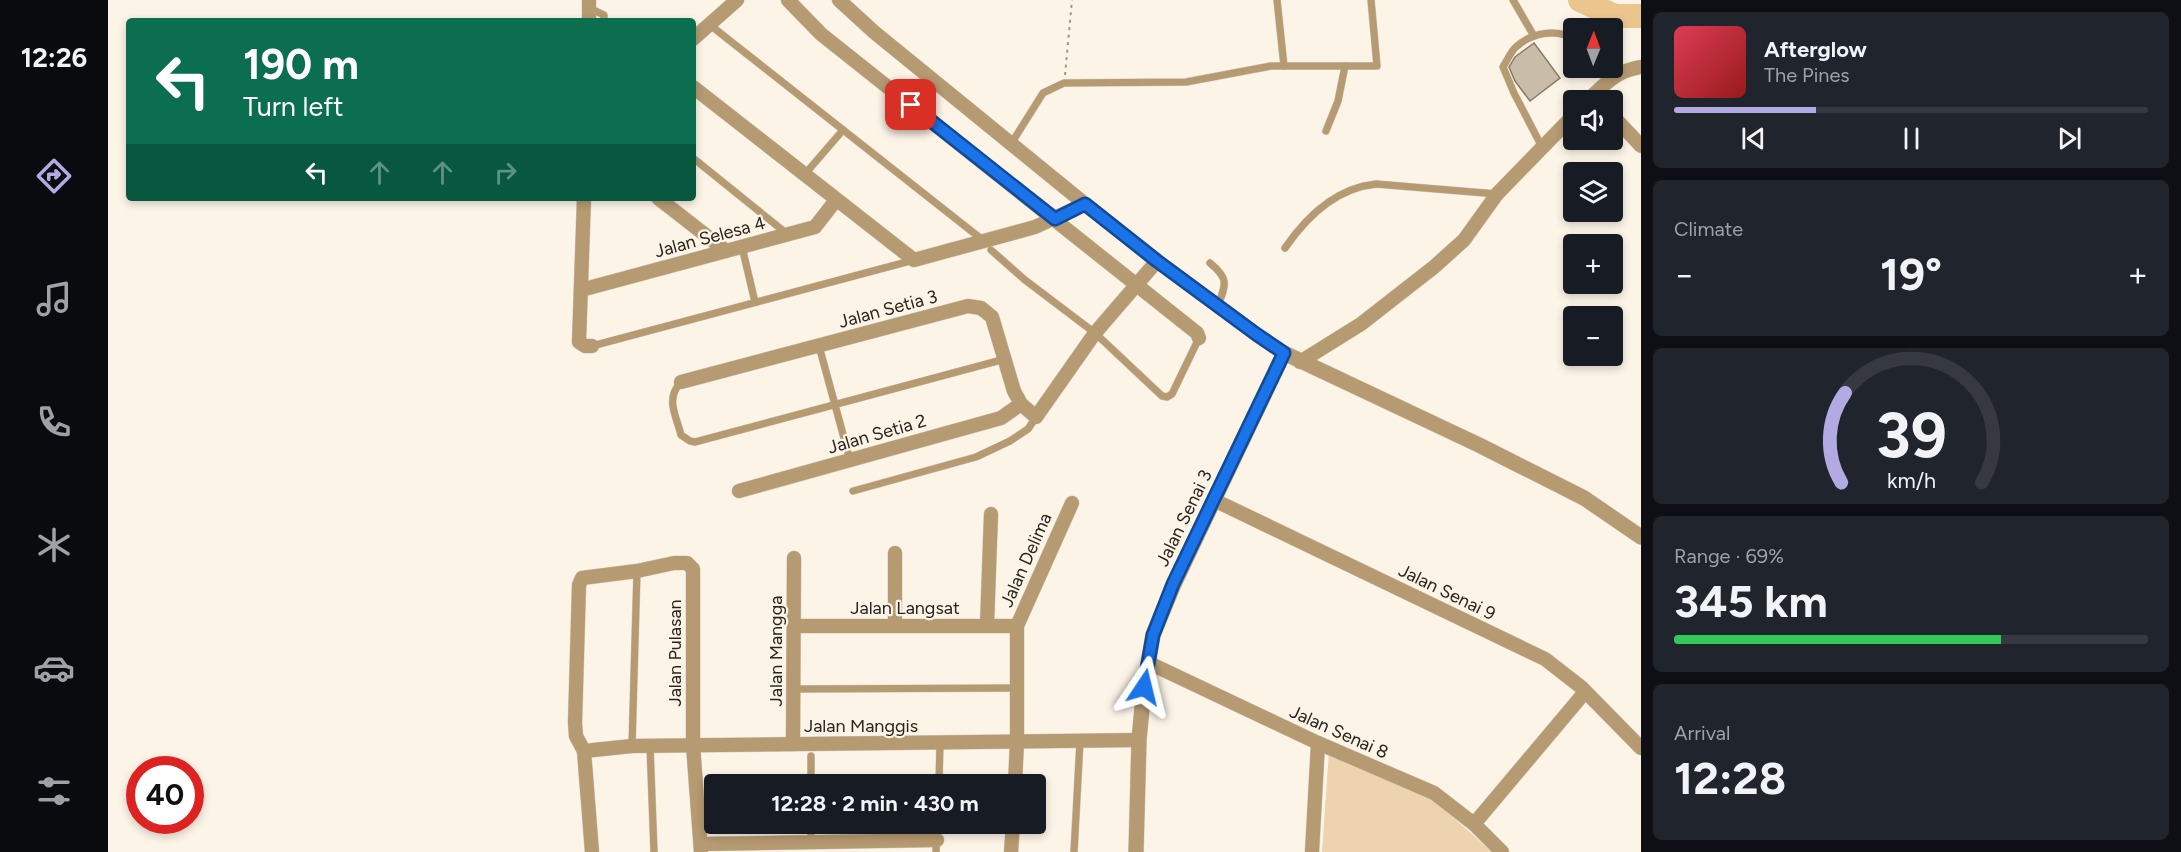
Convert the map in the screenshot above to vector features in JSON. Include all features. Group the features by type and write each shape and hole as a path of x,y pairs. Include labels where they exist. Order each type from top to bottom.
{"street":[{"path":"696,37 737,0"},
{"path":"788,0 820,34 1055,219 1197,333 1199,338"},
{"path":"839,0 874,32 1085,204 1157,261 1284,353 1479,445 1584,498 1641,537"},
{"path":"1601,90 1610,79 1625,69 1641,67"},
{"path":"696,89 914,260 988,246 1055,219 1085,204"},
{"path":"1300,362 1361,324 1434,267 1464,240 1497,194 1563,126"},
{"path":"1623,127 1641,146"},
{"name":"Jalan Selesa 4","path":"581,290 815,227 836,200"},
{"path":"584,201 579,342 585,346 592,346"},
{"path":"662,201 726,251"},
{"path":"1036,417 1095,333 1138,286 1157,261"},
{"name":"Jalan Setia 3","path":"681,382 968,306 981,308 992,317 1014,391 1021,405 1036,417"},
{"name":"Jalan Senai 3","path":"1136,852 1139,740 1153,635 1173,584 1284,353"},
{"name":"Jalan Setia 2","path":"739,491 1001,418 1021,405"},
{"name":"Jalan Senai 9","path":"1214,500 1545,659 1585,692 1641,748"},
{"name":"Jalan Delima","path":"1015,774 1017,626 1072,502"},
{"path":"987,626 992,514"},
{"path":"895,553 895,625"},
{"name":"Jalan Mangga","path":"794,558 794,744"},
{"name":"Jalan Pulasan","path":"637,571 674,563 687,563 693,569 693,745 701,848"},
{"path":"592,852 584,751 576,736 574,723 579,585 582,578 637,571"},
{"name":"Jalan Langsat","path":"794,626 1017,626"},
{"name":"Jalan Senai 8","path":"1149,663 1318,743 1434,793 1474,824 1502,852"},
{"path":"1474,824 1585,692"},
{"name":"Jalan Manggis","path":"584,751 632,746 1139,740"},
{"path":"1312,852 1318,743"},
{"path":"1011,852 1012,834"},
{"path":"701,848 811,842 830,847 936,846"}],"lane":[{"path":"1277,0 1284,66"},
{"path":"1011,144 1043,93 1064,83 1186,82 1271,66 1377,66 1371,0"},
{"path":"1513,0 1534,36"},
{"path":"589,10 604,15 604,18"},
{"path":"710,26 988,246 1038,290 1095,333 1162,396 1167,397 1172,394 1199,338"},
{"path":"1542,147 1503,67 1515,47 1534,36 1549,32 1563,36"},
{"path":"1326,130 1338,101 1345,66"},
{"path":"805,174 843,130"},
{"path":"696,160 788,235"},
{"path":"1285,248 1298,229 1317,210 1337,196 1363,185 1376,184 1497,194"},
{"path":"742,247 755,302"},
{"path":"592,346 914,260"},
{"path":"1210,263 1221,272 1225,281 1218,304"},
{"path":"819,346 850,460"},
{"path":"681,382 672,397 681,435 690,441 700,441 1005,359"},
{"path":"853,490 976,457 1010,441 1028,429 1036,417"},
{"path":"632,746 637,571"},
{"path":"794,688 1017,688"},
{"path":"1074,852 1080,741"},
{"path":"939,774 940,743"},
{"path":"650,746 654,852"},
{"path":"811,756 811,774"},
{"path":"811,834 811,842"}],"path":[{"path":"1064,83 1072,0"}],"shaded area":[{"path":"1329,751 1434,800 1492,852 1322,852"}],"building":[{"path":"1534,43 1560,78 1530,101 1515,81 1509,67 1515,57"}],"waterway":[{"path":"1580,0 1615,16 1641,16"}],"route":[{"path":"911,105 1055,219 1085,204 1157,261 1284,353 1173,584 1153,635 1144,687"}]}
